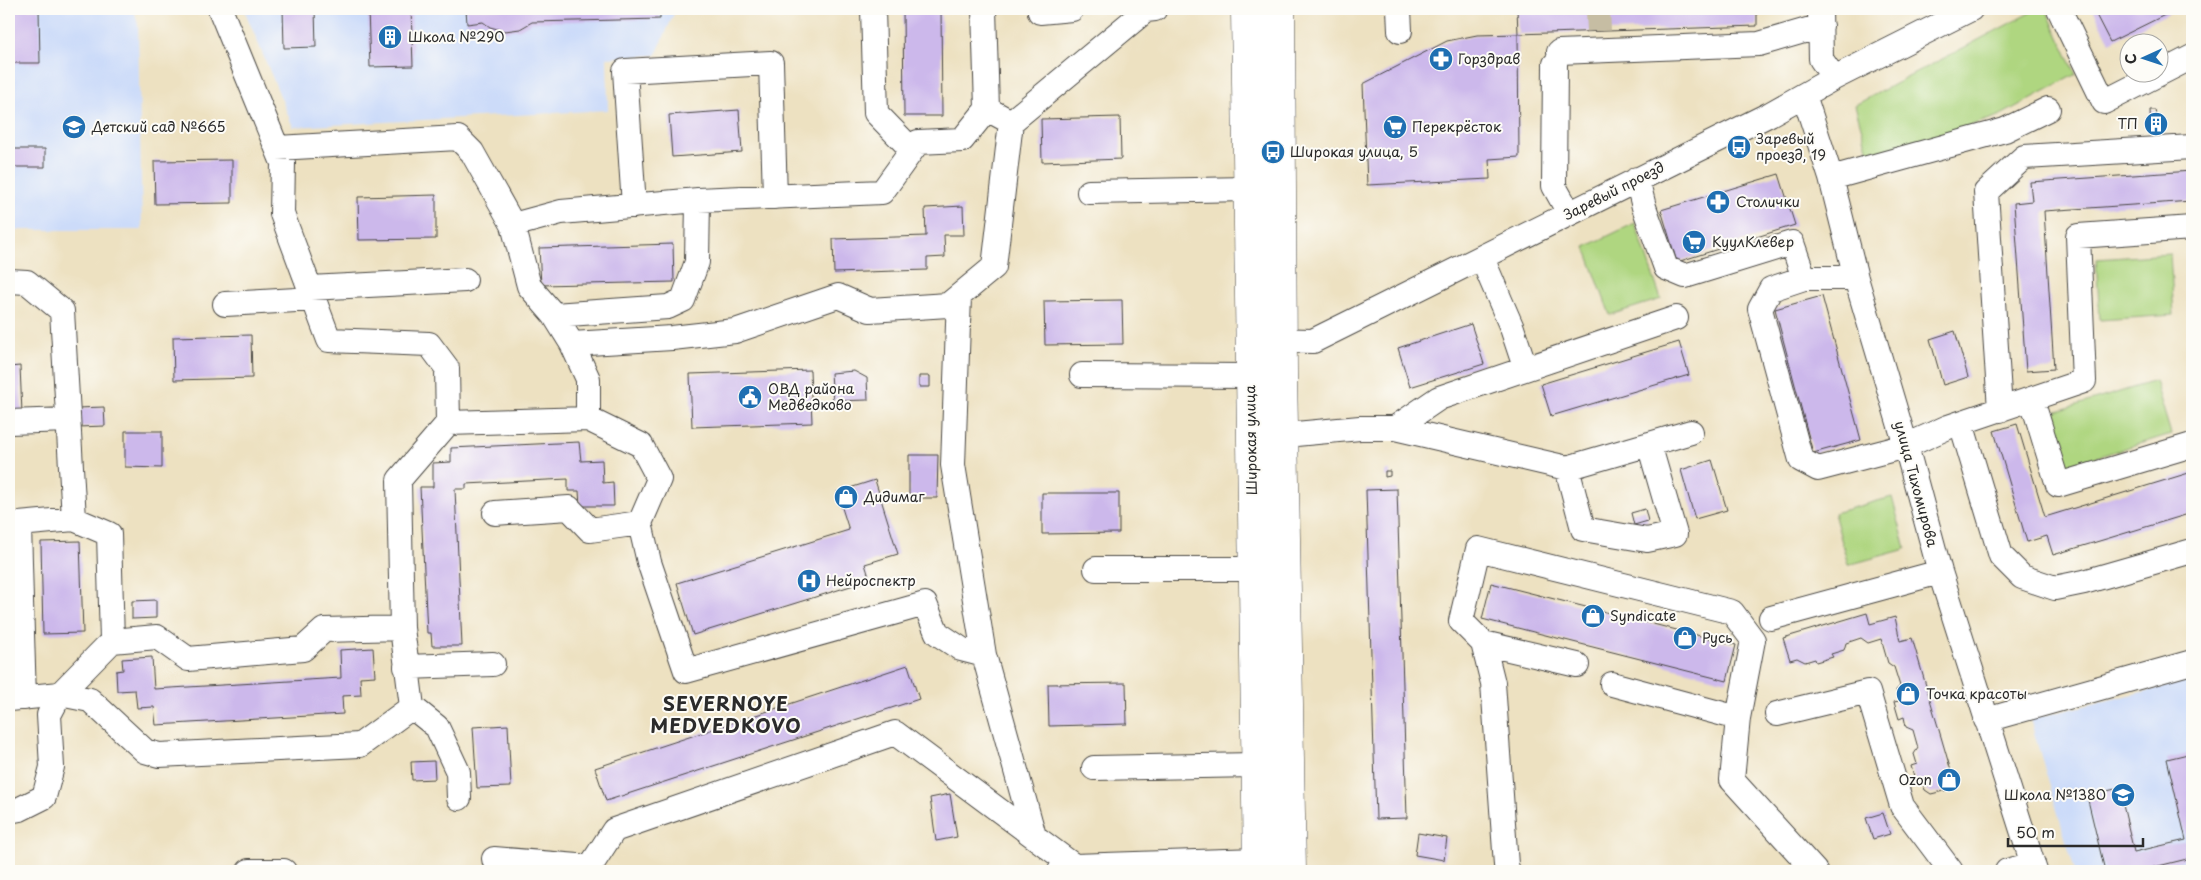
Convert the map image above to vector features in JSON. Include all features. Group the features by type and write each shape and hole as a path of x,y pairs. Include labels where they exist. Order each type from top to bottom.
{"main road":[{"name":"Широкая улица","path":"1245,9 1248,189 1267,340 1284,435 1275,868"},
{"name":"Широкая улица","path":"1275,868 1255,765 1250,376 1267,340 1281,9"}],"street":[{"path":"220,9 283,163 282,214 329,340 429,344 448,368 448,423 399,480 402,628 412,707 437,727 458,772 459,798"},
{"path":"873,9 876,113 912,150"},
{"path":"513,225 562,212 698,200 882,192 918,142 962,140 987,109 984,9"},
{"path":"1040,12 1072,9"},
{"path":"572,344 672,338 735,331 838,296 870,310 948,306 994,267 1011,122 1146,10 1156,9"},
{"name":"Широкая улица","path":"1265,9 1267,340 1275,868"},
{"name":"Заревый проезд","path":"1267,340 1313,341 1770,114 1834,78 1972,9"},
{"path":"2059,9 2104,102 2192,57"},
{"path":"1569,213 1554,186 1557,58 1599,41 1758,44 1820,18 1821,59 1834,78"},
{"path":"634,206 625,71 772,64 775,197"},
{"name":"улица Тихомирова","path":"1804,95 1831,178 1856,278 1906,446 1940,572 2034,868"},
{"path":"987,109 1011,122"},
{"path":"1831,178 2005,130 2048,109"},
{"path":"277,148 458,138 472,152 513,225 529,286 554,315 572,344 588,379 588,419"},
{"path":"2000,410 1986,192 2024,157 2192,147"},
{"path":"1637,179 1644,207 1666,268 1685,276 1792,243 1804,278"},
{"path":"1089,192 1248,189"},
{"path":"554,315 668,307 683,300 696,262 698,200"},
{"path":"1856,278 1804,278 1771,289 1760,309 1800,460 1818,469 1906,446 1961,423 2084,381 2078,236 2192,228"},
{"path":"1482,258 1512,328 1525,368"},
{"path":"225,304 466,280"},
{"path":"9,281 27,282 62,311 74,519"},
{"path":"959,296 953,465 984,655 1034,836"},
{"path":"1395,428 1440,398 1676,318"},
{"path":"1082,375 1250,376"},
{"path":"2032,400 2058,485 2192,445"},
{"path":"448,423 588,419 641,445 659,479 640,523 649,562 686,671 925,604 936,634 961,650 984,655"},
{"path":"9,422 68,420"},
{"path":"1961,423 2001,556 2022,577 2055,588 2084,582 2192,551"},
{"path":"1284,435 1360,428 1395,428 1567,468 1691,432"},
{"path":"1567,468 1583,529 1647,540 1675,534 1650,444"},
{"path":"495,513 569,508 590,530 640,523"},
{"path":"112,641 109,534 74,519 19,524 15,602 16,698 60,694 90,700 145,751 159,755 360,745 412,707"},
{"path":"1508,871 1506,865 1493,683 1483,643 1461,621 1478,549 1732,612 1753,640 1738,718 1732,780 1815,871"},
{"path":"1096,569 1253,569"},
{"path":"1771,618 1940,572"},
{"path":"9,812 20,809 44,797 52,768 49,715 60,694 112,641 157,637 188,659 303,649 324,630 402,628"},
{"path":"1483,643 1578,665"},
{"path":"1986,720 2192,662"},
{"path":"406,667 494,664"},
{"path":"1612,684 1738,718"},
{"path":"1777,714 1868,692 1902,806 1951,871"},
{"path":"494,859 589,869 614,830 895,733 1034,836 1069,870 1275,868"},
{"path":"1094,768 1255,765"},
{"path":"2007,871 2034,868"},
{"path":"249,871 284,871"}],"shaded area":[{"name":"Детский сад №665","path":"9,9 134,9 138,25 142,230 9,230"},
{"path":"244,9 676,9 656,55 607,58 608,110 293,127"},
{"name":"Школа №1380","path":"2192,680 2192,871 2075,871 2030,719"}],"green space":[{"path":"2037,9 2046,9 2076,74 1999,116 1870,159 1855,105"},
{"path":"1635,223 1661,299 1610,315 1585,247"},
{"path":"2170,254 2174,315 2100,320 2096,259"},
{"path":"2155,381 2171,434 2068,466 2051,413"},
{"path":"1892,497 1906,549 1848,565 1834,513"}],"building":[{"path":"11,9 39,9 40,63 9,63"},
{"path":"283,9 315,9 316,47 284,48"},
{"name":"Школа №290","path":"368,9 411,9 413,66 370,67"},
{"path":"466,9 660,9 660,19 532,22 520,29 505,31 490,27 483,22 467,24"},
{"path":"903,9 941,9 942,116 904,116"},
{"path":"1517,9 1757,9 1757,26 1518,34"},
{"path":"2093,9 2177,9 2130,32 2118,32 2118,38 2110,42"},
{"path":"1518,34 1519,157 1489,159 1490,179 1367,185 1363,84 1447,41 1477,35"},
{"path":"739,110 742,152 672,157 669,115"},
{"name":"ТП","path":"2150,110 2155,110 2156,116 2161,116 2162,132 2151,133"},
{"path":"1120,117 1121,159 1042,162 1041,119"},
{"path":"9,149 45,149 45,167 9,167"},
{"path":"232,160 232,203 155,204 154,161"},
{"path":"2192,171 2192,201 2044,211 2054,369 2026,371 2014,203 2032,201 2030,182"},
{"path":"1779,174 1795,225 1677,262 1661,210"},
{"path":"436,195 436,239 359,240 358,197"},
{"path":"963,206 964,235 944,235 945,257 927,258 927,270 834,273 833,239 926,236 925,208"},
{"path":"673,244 674,282 541,285 539,248"},
{"path":"1822,296 1861,440 1813,453 1775,309"},
{"path":"1122,300 1123,344 1045,345 1044,301"},
{"path":"1471,324 1484,364 1410,387 1398,348"},
{"path":"1955,331 1968,377 1943,385 1930,339"},
{"path":"251,335 252,378 174,380 173,337"},
{"path":"1679,342 1689,375 1551,416 1541,384"},
{"path":"20,366 22,413 9,414 9,367"},
{"path":"810,370 812,423 692,427 690,374"},
{"path":"854,371 867,378 868,400 833,401 831,373"},
{"path":"919,376 930,376 930,387 919,387"},
{"path":"104,407 105,426 78,427 77,408"},
{"path":"2017,424 2045,517 2192,472 2192,513 2053,555 2047,536 2027,542 1994,431"},
{"path":"125,431 162,431 162,468 125,467"},
{"path":"579,442 581,461 602,460 603,483 613,482 614,506 580,506 579,491 568,491 568,479 466,484 466,489 455,489 462,646 432,646 431,633 427,633 420,487 433,487 433,463 451,462 451,448"},
{"path":"909,455 938,455 937,498 909,498"},
{"path":"1712,460 1727,510 1695,519 1681,470"},
{"path":"1385,471 1390,471 1390,476 1385,477"},
{"path":"875,480 898,554 865,564 870,580 693,635 677,583 849,530 837,492"},
{"path":"1397,489 1407,818 1376,819 1366,490"},
{"path":"1042,493 1119,493 1119,533 1042,534"},
{"path":"1645,509 1648,521 1634,525 1631,513"},
{"path":"80,541 83,633 43,634 41,542"},
{"path":"1491,583 1736,645 1727,681 1482,619"},
{"path":"156,600 156,618 132,619 132,601"},
{"path":"1867,613 1870,624 1895,617 1900,641 1912,638 1956,788 1931,794 1925,790 1922,781 1916,783 1911,766 1917,764 1914,754 1918,748 1913,730 1906,727 1904,717 1899,719 1894,702 1899,701 1896,690 1900,686 1894,667 1888,663 1881,639 1868,643 1861,638 1846,643 1844,650 1831,654 1833,657 1816,662 1815,659 1805,662 1797,658 1790,660 1783,638"},
{"path":"373,648 375,676 360,677 361,695 342,696 343,714 156,725 154,707 137,708 135,690 117,691 116,671 123,670 122,659 152,657 154,689 341,678 340,650"},
{"path":"908,665 919,699 606,801 595,768"},
{"path":"1126,683 1127,724 1049,726 1048,684"},
{"path":"508,725 511,787 477,788 473,727"},
{"path":"2192,753 2192,862 2191,858 2138,871 2105,871 2087,796 2119,788 2134,852 2186,840 2167,759"},
{"path":"434,761 435,779 412,780 411,762"},
{"path":"950,794 957,837 936,841 930,798"},
{"path":"1883,813 1890,834 1873,839 1866,818"},
{"path":"1418,833 1447,838 1444,860 1415,855"}],"tunnel":[{"path":"1598,9 1599,31"}],"place":[{"name":"Школа №290","path":"390,37"},
{"name":"Горздрав","path":"1441,59"},
{"name":"ТП","path":"2156,124"},
{"name":"Детский сад №665","path":"74,127"},
{"name":"Перекрёсток","path":"1395,127"},
{"name":"Заревый проезд, 19","path":"1739,147"},
{"name":"Широкая улица, 5","path":"1273,152"},
{"name":"Столички","path":"1718,202"},
{"name":"КуулКлевер","path":"1694,242"},
{"name":"ОВД района Медведково","path":"750,397"},
{"name":"Дидимаг","path":"846,497"},
{"name":"Нейроcпектр","path":"809,581"},
{"name":"Syndicate","path":"1593,616"},
{"name":"Русь","path":"1685,638"},
{"name":"Точка красоты","path":"1908,694"},
{"name":"Ozon","path":"1949,780"},
{"name":"Школа №1380","path":"2123,795"}],"district":[{"name":"SEVERNOYE MEDVEDKOVO","path":"726,715"}]}
